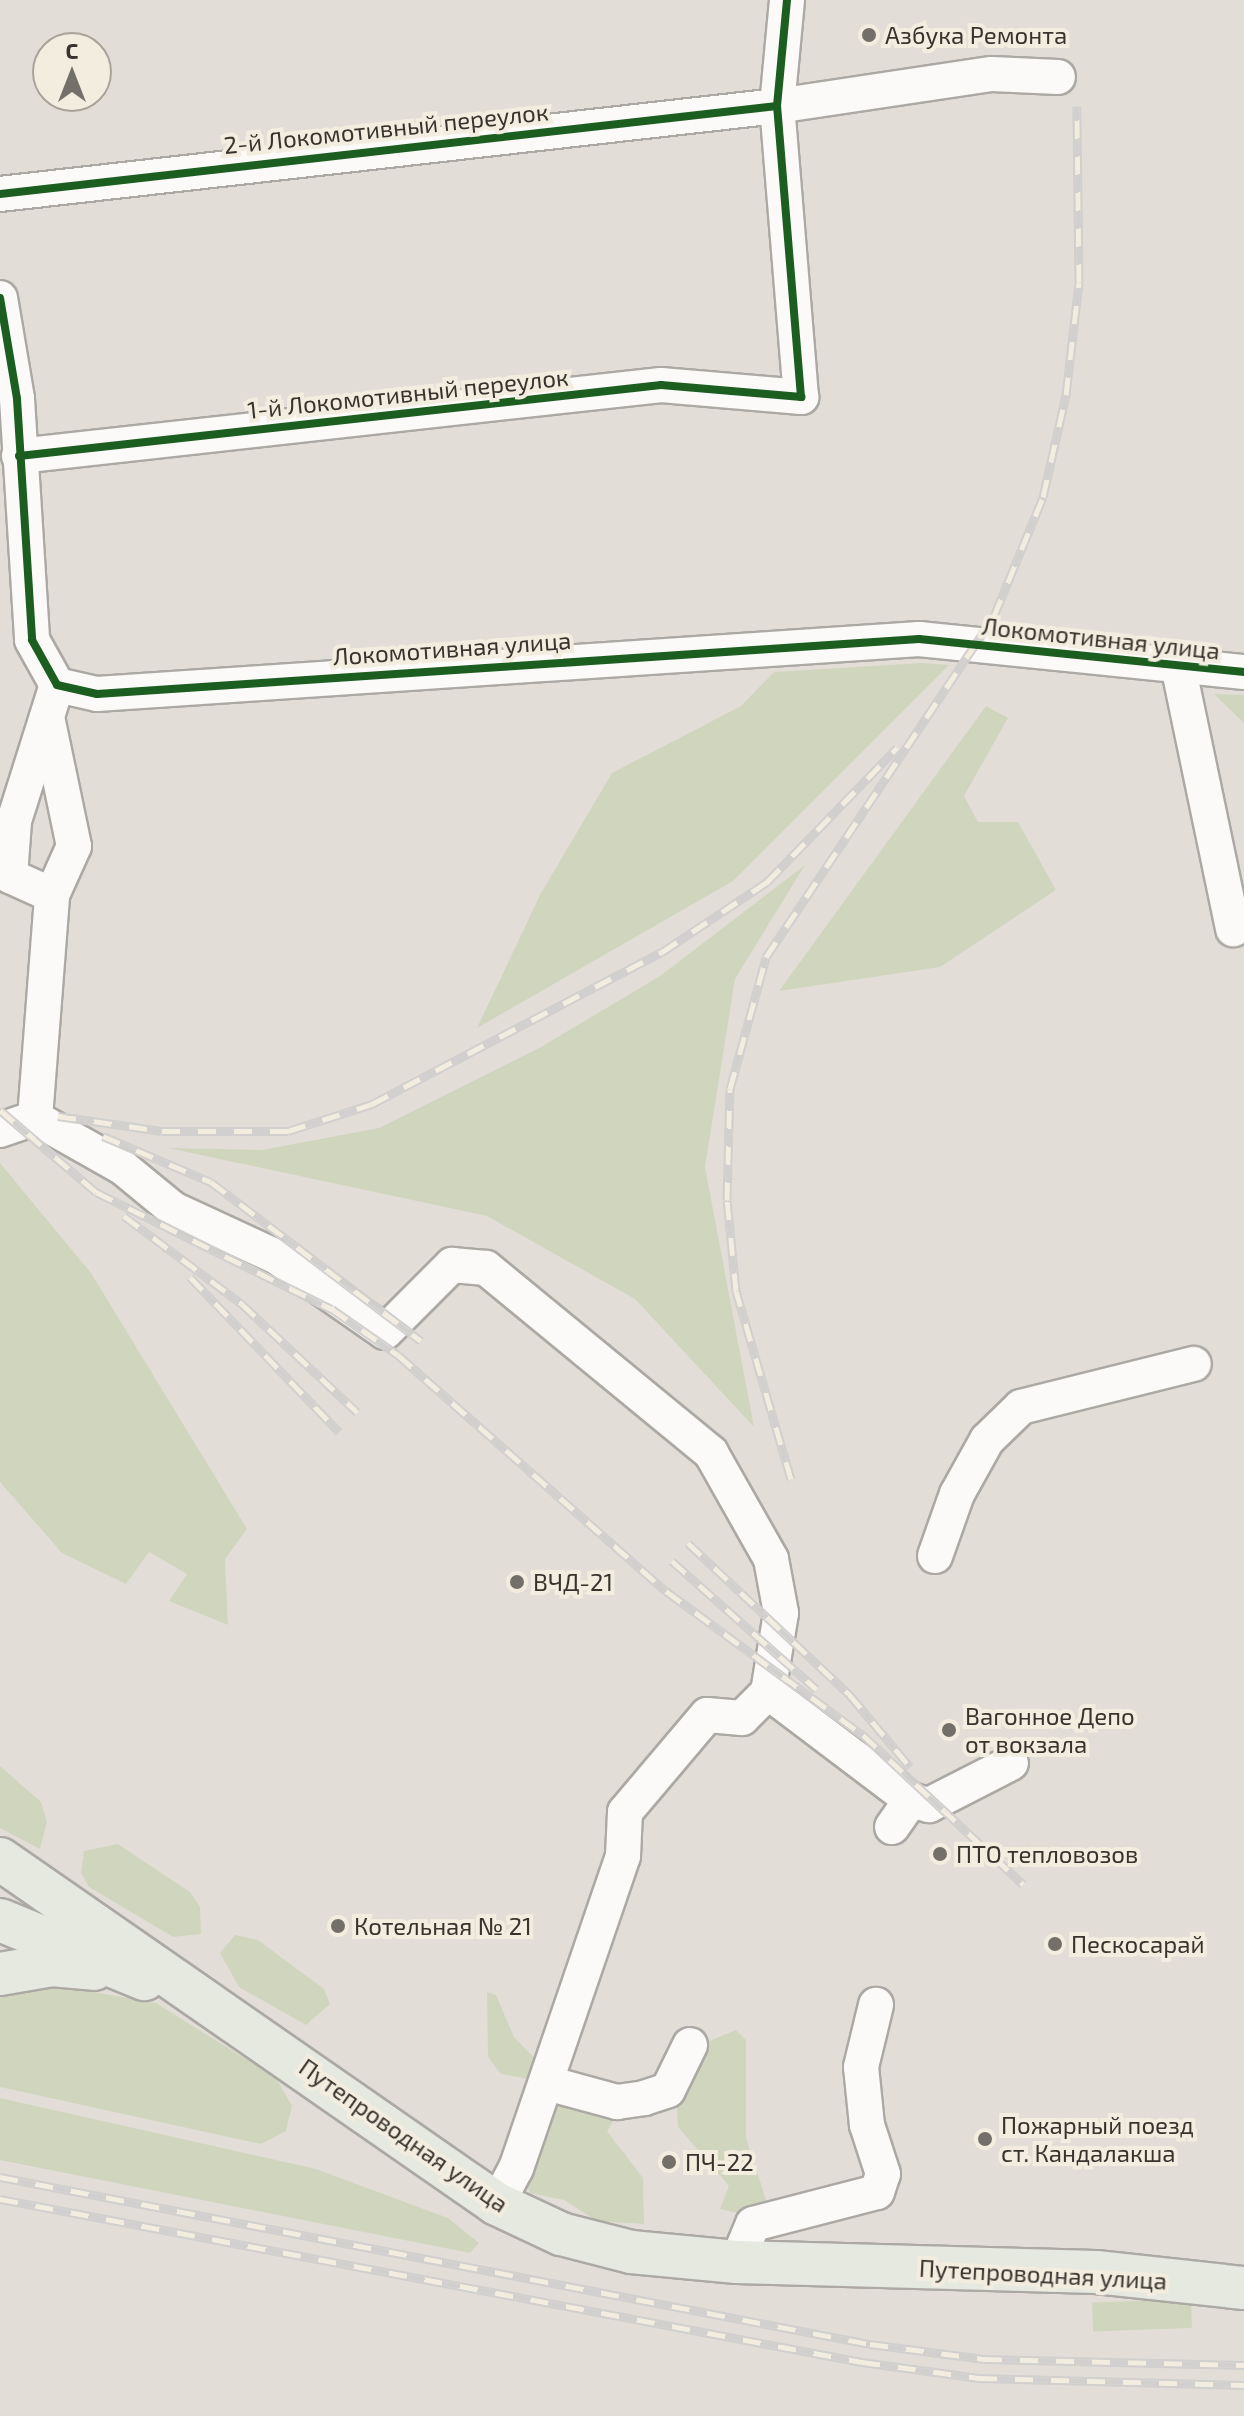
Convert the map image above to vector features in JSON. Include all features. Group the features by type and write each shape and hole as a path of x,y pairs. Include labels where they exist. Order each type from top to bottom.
{"main road":[{"name":"Путепроводная улица","path":"0,1859 254,2031 497,2204 561,2234 631,2252 737,2262 1096,2272 1244,2288"},
{"path":"0,1908 0,1873 44,1891"},
{"path":"0,1920 161,1986 254,2031"},
{"path":"0,1974 52,1965 161,1986"}],"street":[{"path":"777,106 787,0"},
{"name":"2-й Локомотивный переулок","path":"0,194 777,106 992,74 1058,77"},
{"name":"1-й Локомотивный переулок","path":"19,456 661,385 801,397 777,106"},
{"path":"0,298 19,456 12,538 32,640 52,701 74,846 52,895 35,1118"},
{"name":"Локомотивная улица","path":"52,701 97,694 919,639 1179,670 1244,672"},
{"path":"1179,670 1233,929"},
{"path":"52,701 14,821 10,876 52,895"},
{"path":"0,1130 35,1118 122,1167 173,1209 277,1257 385,1332 452,1265 486,1268 711,1453 771,1559 781,1613 768,1692 742,1718 707,1715 625,1812 623,1856 547,2083 497,2204"},
{"path":"935,1556 957,1494 987,1440 1021,1407 1194,1364"},
{"path":"768,1692 901,1814 929,1805 1011,1763"},
{"path":"737,2262 753,2224 877,2192 883,2174 867,2125 861,2067 876,2005"},
{"path":"547,2083 617,2102 644,2098 668,2090 690,2045"}],"green space":[{"path":"922,663 949,665 733,881 477,1028 541,893 612,773 741,706 774,672"},
{"path":"1214,694 1244,695 1244,723"},
{"path":"986,706 1008,718 964,796 978,822 1018,822 1056,890 940,967 779,991"},
{"path":"805,865 735,979 705,1167 754,1427 635,1299 487,1216 168,1148 262,1150 379,1128 541,1047 660,976"},
{"path":"0,1163 91,1273 247,1529 225,1559 228,1625 169,1601 187,1574 149,1552 126,1584 62,1553 0,1482"},
{"path":"0,1766 41,1802 47,1822 40,1849 0,1828"},
{"path":"118,1844 190,1892 200,1907 201,1934 173,1937 89,1887 81,1873 84,1851"},
{"path":"235,1935 258,1940 324,1989 330,2004 306,2025 239,1987 220,1953"},
{"path":"31,1981 156,2003 276,2078 292,2106 286,2131 261,2144 0,2087 0,1988"},
{"path":"487,1992 496,1995 514,2037 540,2064 535,2080 501,2074 488,2057"},
{"path":"736,2030 746,2040 746,2138 769,2209 751,2216 720,2209 729,2186 678,2127 677,2108 702,2044"},
{"path":"548,2097 618,2114 607,2131 643,2178 644,2224 597,2221 564,2200 530,2193 526,2184"},
{"path":"0,2098 316,2169 448,2218 479,2243 470,2253 0,2160"},
{"path":"1191,2299 1192,2328 1093,2331 1092,2302"}],"railway":[{"path":"791,1479 736,1291 727,1200 730,1089 766,957 994,616 1043,497 1066,395 1079,282 1077,106"},
{"path":"58,1116 162,1131 288,1131 372,1104 662,952 767,882 897,748"},
{"path":"0,1110 96,1192 332,1309 398,1355 666,1591 863,1735 1023,1884"},
{"path":"103,1136 211,1182 421,1341"},
{"path":"124,1216 242,1304 357,1412"},
{"path":"190,1277 339,1432"},
{"path":"688,1543 849,1694 910,1767"},
{"path":"672,1561 816,1689"},
{"path":"0,2177 870,2344 984,2359 1244,2365"},
{"path":"0,2199 862,2362 979,2378 1244,2385"}],"cycle path":[{"path":"19,456 661,385 801,397 777,106 787,0"},
{"path":"0,194 777,106"},
{"path":"0,298 17,399 32,640 57,685 97,694 919,639 1244,672"}],"place":[{"name":"Азбука Ремонта","path":"869,35"},
{"name":"ВЧД-21","path":"517,1582"},
{"name":"Вагонное Депо от вокзала","path":"949,1730"},
{"name":"ПТО тепловозов","path":"940,1854"},
{"name":"Котельная № 21","path":"338,1926"},
{"name":"Пескосарай","path":"1055,1944"},
{"name":"Пожарный поезд ст. Кандалакша","path":"985,2139"},
{"name":"ПЧ-22","path":"669,2162"}]}
